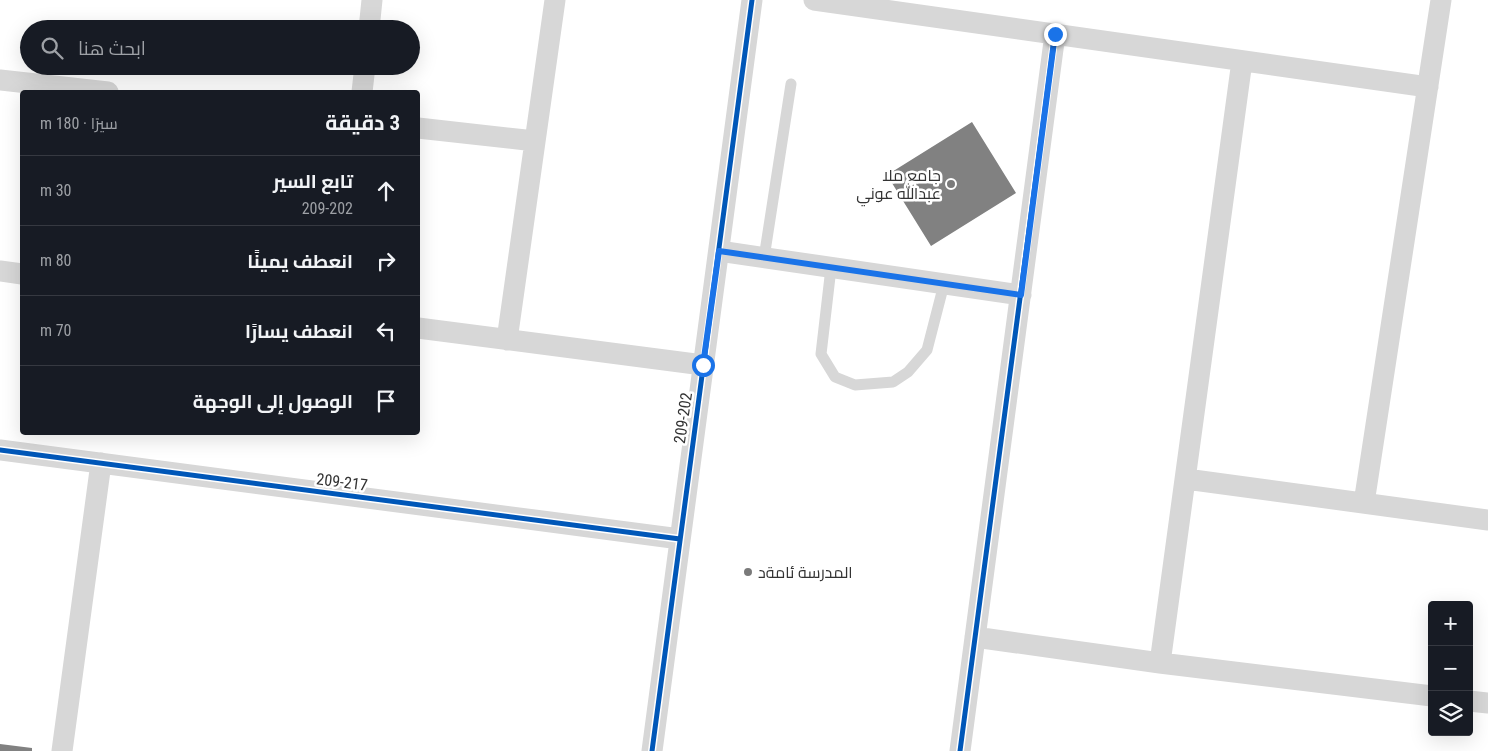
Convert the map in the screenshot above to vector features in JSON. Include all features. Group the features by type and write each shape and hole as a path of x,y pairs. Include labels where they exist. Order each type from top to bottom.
{"street":[{"path":"370,20 372,0"},
{"path":"507,340 555,0"},
{"name":"209-202","path":"652,751 752,0"},
{"path":"814,0 1428,87"},
{"path":"1364,503 1441,0"},
{"path":"960,751 1055,34"},
{"path":"1160,663 1242,61"},
{"path":"362,90 364,75"},
{"path":"0,80 90,90"},
{"path":"420,128 535,141"},
{"path":"719,251 1021,295"},
{"path":"0,271 20,274"},
{"path":"420,328 703,365"},
{"name":"209-217","path":"0,450 680,539"},
{"path":"62,751 101,463"},
{"path":"1186,479 1488,520"},
{"path":"975,637 1160,663 1428,696"},
{"path":"1473,701 1488,703"}],"lane":[{"path":"764,258 791,84"},
{"path":"831,268 821,354 835,377 855,386 893,382 908,372 927,350 944,284"}],"building":[{"name":"جامع ملا عبدالله عوني","path":"972,122 1016,193 931,246 887,175"},
{"path":"0,744 32,748 32,751 0,751"}],"cycle path":[{"path":"652,751 752,0"},
{"path":"960,751 1055,34"},
{"path":"0,450 680,539"}],"place":[{"name":"جامع ملا عبدالله عوني","path":"951,184"},
{"name":"المدرسة ئامةد","path":"748,572"}],"route":[{"path":"703,365 719,251 1021,295 1055,34"}]}
